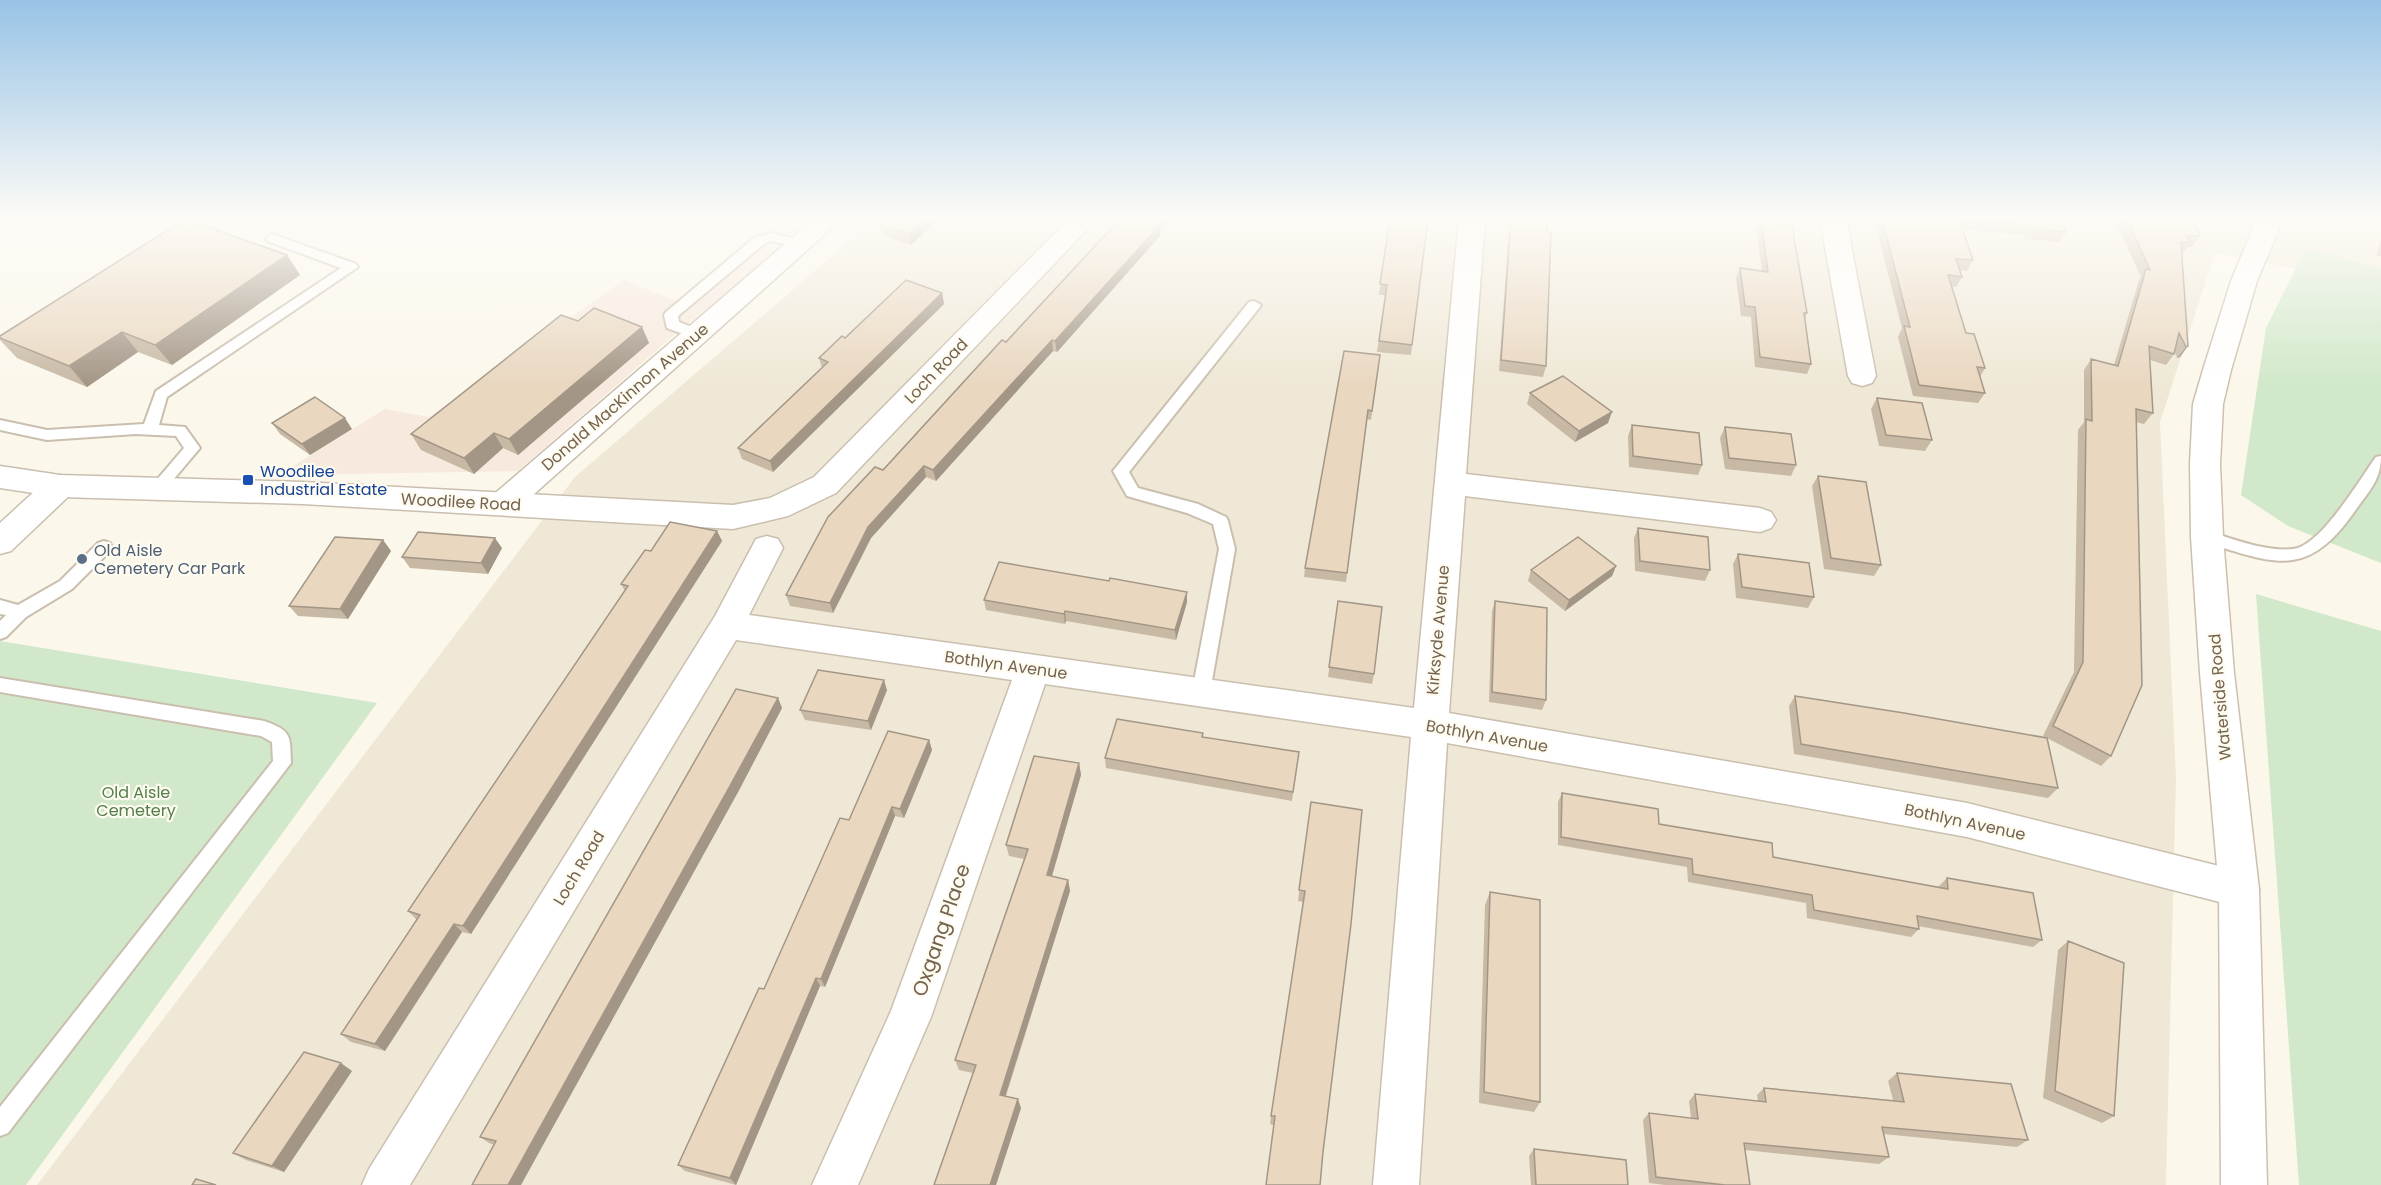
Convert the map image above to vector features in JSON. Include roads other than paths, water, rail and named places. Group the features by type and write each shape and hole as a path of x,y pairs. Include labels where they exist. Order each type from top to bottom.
{"street":[{"name":"Donald MacKinnon Avenue","path":"503,504 766,274"},
{"name":"Loch Road","path":"777,508 825,485 1029,274"},
{"name":"Kirksyde Avenue","path":"1396,1185 1430,725 1467,274"},
{"path":"1843,274 1862,376"},
{"name":"Waterside Road","path":"2244,1185 2239,889 2217,673 2207,537 2205,464 2208,404 2247,274"},
{"name":"Woodilee Road","path":"0,477 60,486 303,493 733,517 777,508"},
{"path":"1450,483 1760,520"},
{"path":"0,542 60,486"},
{"name":"Loch Road","path":"385,1185 727,625 767,548"},
{"name":"Bothlyn Avenue","path":"727,625 1430,725 1967,820 2239,889"},
{"name":"Oxgang Place","path":"835,1185 910,1017 1033,669"}],"lane":[{"path":"150,429 161,394 340,274"},
{"path":"1201,692 1227,549 1220,521 1192,508 1132,492 1120,471 1254,305"},
{"path":"0,424 46,435 150,429 180,431 192,448 158,489"},
{"path":"2207,537 2287,555 2302,553 2333,530 2381,461"},
{"path":"0,632 20,612 66,585 104,548"},
{"path":"0,607 20,612"},
{"path":"0,685 264,729 280,738 282,763 0,1125"}],"place":[{"name":"Woodilee Industrial Estate","path":"248,480"},
{"name":"Old Aisle Cemetery Car Park","path":"82,559"}],"park label":[{"name":"Old Aisle Cemetery","path":"136,801"}]}
